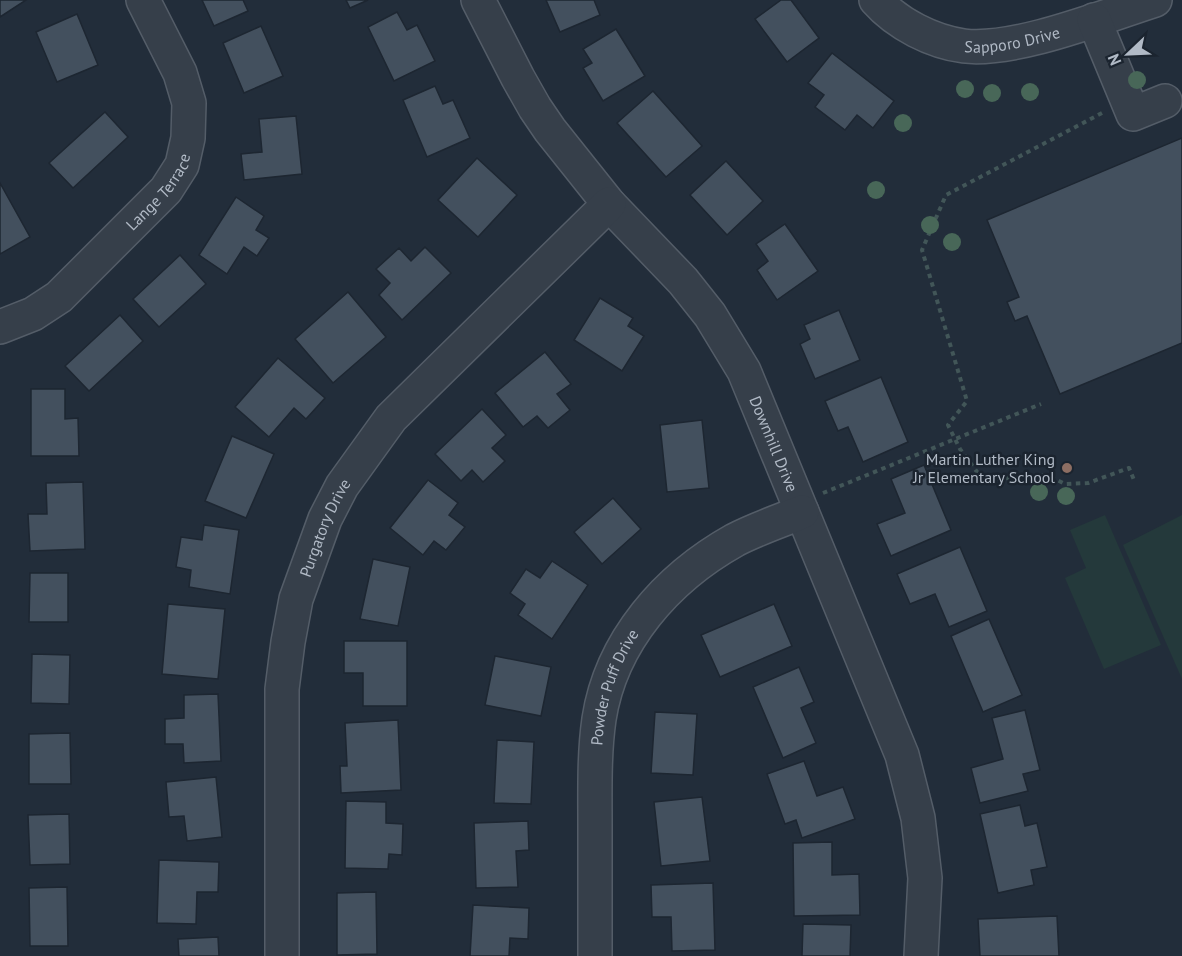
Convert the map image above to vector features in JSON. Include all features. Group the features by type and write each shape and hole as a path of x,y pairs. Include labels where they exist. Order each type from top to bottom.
{"street":[{"name":"Lange Terrace","path":"0,327 33,314 59,297 166,190 182,165 188,138 189,103 180,73 143,0"},
{"name":"Downhill Drive","path":"478,0 535,108 609,204 683,280 710,315 744,371 811,503 902,755 912,790 918,818 925,878 921,956"},
{"name":"Sapporo Drive","path":"876,0 907,25 938,39 965,46 1010,43 1039,36 1155,0"},
{"path":"1094,20 1133,114 1165,101"},
{"name":"Purgatory Drive","path":"282,956 282,689 296,599 325,519 342,486 391,418 609,204"},
{"name":"Powder Puff Drive","path":"595,956 595,768 599,718 611,675 627,641 649,609 679,579 735,540 811,503"}],"path":[{"path":"1108,110 946,195 922,250 967,401 948,424 955,439 983,480 1047,475 1065,484 1088,483 1129,468 1134,480"},
{"path":"811,503 955,439 1041,404"}],"green space":[{"path":"1105,515 1161,645 1104,669 1065,578 1086,568 1070,530"},
{"path":"1182,515 1182,679 1123,545"}],"building":[{"path":"0,0 26,0 0,17"},
{"path":"202,0 243,0 248,11 214,26"},
{"path":"346,0 368,0 350,8"},
{"path":"546,0 594,0 600,15 560,32"},
{"path":"781,0 791,0 819,38 787,62 755,19"},
{"path":"397,12 407,30 417,25 435,61 394,81 368,27"},
{"path":"77,14 98,65 57,82 36,32"},
{"path":"261,26 283,76 244,93 223,43"},
{"path":"616,29 645,76 603,101 583,68 592,63 583,49"},
{"path":"832,53 894,101 873,128 857,115 845,130 815,107 824,95 808,83"},
{"path":"435,86 443,104 453,100 470,138 427,157 403,100"},
{"path":"653,91 702,146 666,177 617,123"},
{"path":"105,112 128,137 73,188 49,163"},
{"path":"296,116 302,174 244,180 241,154 262,152 259,119"},
{"path":"1182,138 1182,343 1060,394 1027,316 1015,321 1007,302 1019,297 987,220"},
{"path":"477,158 517,195 478,237 438,200"},
{"path":"726,161 763,201 727,235 690,195"},
{"path":"0,183 30,237 0,254"},
{"path":"236,197 264,216 256,230 269,238 257,256 244,247 227,274 199,255"},
{"path":"785,224 818,271 777,300 757,270 768,261 756,244"},
{"path":"425,247 451,273 402,320 379,295 390,283 376,269 399,248 411,261"},
{"path":"180,255 206,284 159,327 133,299"},
{"path":"348,292 386,337 333,383 295,339"},
{"path":"600,298 633,318 628,326 644,336 622,371 574,340"},
{"path":"839,310 860,360 815,379 800,344 810,339 804,325"},
{"path":"120,315 143,341 89,391 65,366"},
{"path":"545,352 571,384 557,394 570,410 548,428 537,416 523,427 495,393"},
{"path":"278,358 325,398 306,419 294,408 269,437 235,407"},
{"path":"881,377 908,442 863,462 848,427 838,431 825,401"},
{"path":"31,389 65,389 65,419 78,418 79,456 31,456"},
{"path":"482,409 506,435 492,448 505,461 483,482 472,470 461,481 435,454"},
{"path":"702,420 709,488 667,492 660,425"},
{"path":"232,436 274,454 246,518 205,501"},
{"path":"924,465 951,530 891,556 877,524 905,513 891,479"},
{"path":"428,480 458,503 449,515 465,527 446,550 434,541 423,555 390,528"},
{"path":"83,482 85,549 30,551 28,514 47,514 46,483"},
{"path":"613,498 641,529 602,564 574,532"},
{"path":"204,525 239,530 230,594 189,587 191,570 176,567 181,537 202,540"},
{"path":"960,547 987,611 949,627 935,594 910,604 897,574"},
{"path":"373,559 410,567 398,626 360,619"},
{"path":"552,561 588,585 552,639 518,615 525,604 510,593 526,569 540,578"},
{"path":"30,573 68,573 68,622 29,622"},
{"path":"168,604 225,609 218,679 162,674"},
{"path":"774,604 792,646 720,677 701,635"},
{"path":"989,619 1022,695 983,712 951,636"},
{"path":"344,641 407,641 407,706 363,706 363,673 344,673"},
{"path":"32,654 70,655 69,704 31,703"},
{"path":"495,656 551,667 541,716 485,705"},
{"path":"799,667 814,702 801,708 816,743 783,758 753,687"},
{"path":"218,694 221,761 184,763 183,744 165,744 165,719 184,718 184,695"},
{"path":"1025,710 1040,770 1023,774 1028,791 980,803 971,768 1003,759 992,718"},
{"path":"655,712 697,714 693,775 651,773"},
{"path":"398,720 401,790 341,793 340,766 347,766 345,723"},
{"path":"70,733 71,784 29,784 29,734"},
{"path":"497,740 534,742 531,804 494,803"},
{"path":"804,761 817,796 843,787 855,819 802,838 796,820 785,824 767,774"},
{"path":"216,777 222,837 187,841 184,816 169,817 166,782"},
{"path":"702,797 710,861 661,866 654,802"},
{"path":"346,801 386,802 386,823 403,824 402,855 389,854 388,869 345,868"},
{"path":"1020,805 1025,826 1037,823 1047,867 1031,870 1034,885 998,893 980,814"},
{"path":"69,814 70,864 30,865 28,815"},
{"path":"528,821 529,850 516,851 518,887 476,888 474,823"},
{"path":"832,842 832,875 859,874 860,915 794,916 793,843"},
{"path":"159,860 219,862 218,892 197,892 196,924 157,923"},
{"path":"713,883 715,950 672,951 671,917 652,917 651,885"},
{"path":"67,887 68,946 30,946 29,888"},
{"path":"376,892 377,954 337,955 337,893"},
{"path":"473,905 529,908 528,939 510,938 509,956 470,956"},
{"path":"1057,916 1059,956 980,956 978,919"},
{"path":"803,924 851,925 850,956 802,956"},
{"path":"218,937 219,956 179,956 178,939"}],"place":[{"name":"Martin Luther King Jr Elementary School","path":"1067,468"}]}
